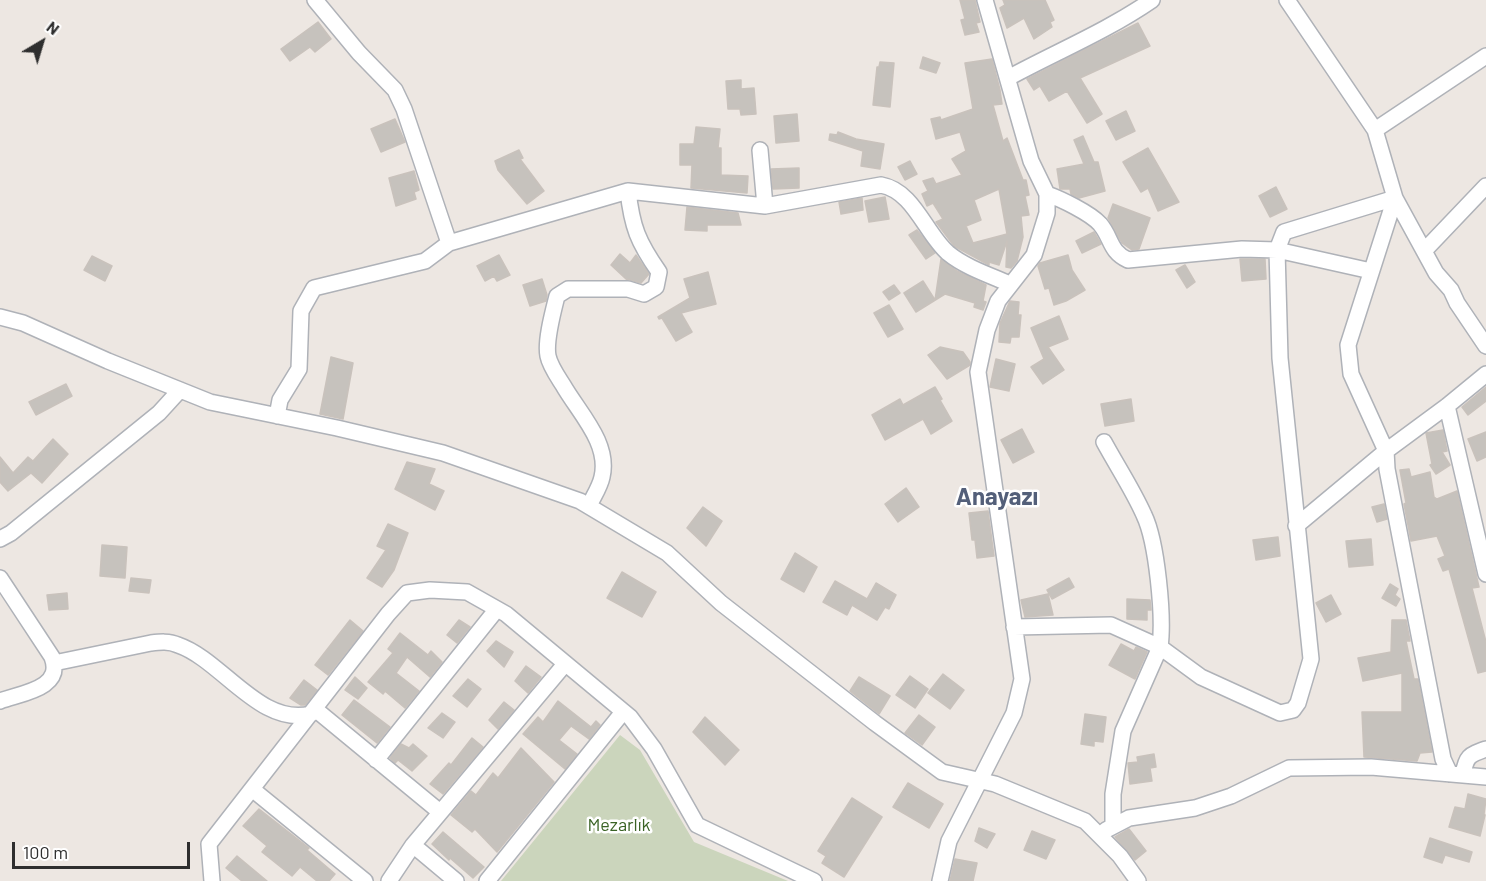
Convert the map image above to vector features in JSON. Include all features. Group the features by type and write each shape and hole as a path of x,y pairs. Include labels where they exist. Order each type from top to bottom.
{"street":[{"path":"315,0 359,53 395,90 404,109 449,243"},
{"path":"940,881 949,841 1014,713 1022,679 978,372 987,330 998,302 1034,255 1047,213 1047,194 1031,161 985,0"},
{"path":"1008,78 1125,18 1152,0"},
{"path":"1287,0 1375,130 1395,198 1436,273 1451,290 1457,303 1486,346"},
{"path":"1375,130 1486,56"},
{"path":"760,150 765,206"},
{"path":"277,416 280,400 299,369 301,311 314,288 425,261 449,243 628,192 765,206 881,184 890,186 923,219 944,250 965,264 1010,284"},
{"path":"1424,251 1486,186"},
{"path":"588,506 602,479 604,462 602,451 597,438 558,378 548,356 549,337 557,296 568,289 628,289 644,294 656,287 658,272 634,231 628,192"},
{"path":"1047,194 1064,201 1100,224 1117,255 1128,260 1242,249 1277,250 1371,271"},
{"path":"1014,627 1110,625 1160,647 1201,677 1280,713 1293,710 1302,693 1311,659 1280,358 1277,250 1284,232 1395,198"},
{"path":"1395,198 1348,345 1351,374 1386,451 1387,469 1443,759 1456,774"},
{"path":"0,317 23,323 210,402 443,453 580,501 668,553 721,603 942,772 995,784 1085,821 1120,856 1138,881"},
{"path":"1296,526 1386,451 1486,374"},
{"path":"0,539 11,533 159,413 180,390"},
{"path":"1447,406 1486,574"},
{"path":"1104,442 1145,515 1152,537 1162,628 1160,647 1123,731 1113,794 1113,826"},
{"path":"0,578 54,663 53,674 43,687 0,700"},
{"path":"215,878 209,844 388,615 408,593 430,590 467,592 506,614 630,717 654,749 697,825 810,880"},
{"path":"376,760 497,609"},
{"path":"54,663 166,642 179,645 195,653 267,709 290,716 313,711"},
{"path":"389,881 412,846 565,664"},
{"path":"313,711 441,812"},
{"path":"487,881 623,712"},
{"path":"1456,774 1471,755 1486,749"},
{"path":"1098,834 1129,818 1195,808 1231,796 1288,768 1371,767 1486,777"},
{"path":"252,789 365,881"},
{"path":"412,846 456,881"}],"green space":[{"name":"Mezarlık","path":"620,735 640,750 694,842 788,881 501,881"}],"building":[{"path":"960,0 975,0 980,22 976,23 979,32 965,35 961,20 965,19"},
{"path":"1003,0 1045,0 1054,20 1050,22 1052,27 1034,39 1024,18 1007,28 1000,8 1005,5"},
{"path":"318,22 331,39 315,52 310,47 290,61 281,49"},
{"path":"1138,23 1150,46 1080,78 1102,114 1087,123 1067,91 1049,101 1040,86 1034,90 1027,79"},
{"path":"923,57 940,63 936,73 920,68"},
{"path":"992,59 1002,104 993,105 1003,141 1007,138 1023,180 1026,180 1029,195 1025,196 1029,215 1021,216 1023,237 1017,261 1011,268 1006,267 1007,241 999,265 989,262 989,265 954,246 936,222 943,219 933,203 927,206 922,194 928,191 923,181 933,178 936,184 962,175 952,159 966,151 960,132 936,139 931,119 940,117 941,120 973,109 965,63","holes":["999,189 1007,234 973,243 966,226 981,220 974,200"]},
{"path":"880,62 894,63 890,107 873,105 877,67"},
{"path":"741,80 741,89 754,88 756,114 741,115 740,109 728,109 726,81"},
{"path":"1126,111 1135,131 1116,140 1106,121"},
{"path":"797,114 799,141 776,143 774,116"},
{"path":"395,119 405,142 381,152 371,129"},
{"path":"696,127 720,129 718,148 721,148 721,175 748,176 747,193 691,188 692,165 680,165 680,144 694,144"},
{"path":"838,132 856,139 884,144 880,169 861,166 863,151 829,140 830,134 837,135"},
{"path":"1083,136 1094,162 1098,162 1105,191 1079,198 1071,194 1070,189 1060,189 1057,169 1084,164 1074,140"},
{"path":"1148,148 1179,202 1158,211 1148,188 1141,192 1123,162"},
{"path":"519,150 523,158 520,159 544,191 527,204 498,170 495,161"},
{"path":"910,161 917,174 905,180 898,167"},
{"path":"799,168 799,188 773,189 771,169"},
{"path":"414,171 419,190 414,192 416,199 396,206 389,178"},
{"path":"1276,187 1287,209 1270,217 1259,196"},
{"path":"885,197 889,219 869,222 865,201"},
{"path":"862,198 863,210 841,214 839,202"},
{"path":"1113,204 1150,218 1139,249 1132,250 1122,243 1108,218"},
{"path":"687,207 738,213 741,225 707,225 707,231 685,230"},
{"path":"917,230 935,253 926,259 909,235"},
{"path":"1094,232 1101,244 1082,253 1076,241"},
{"path":"620,254 630,263 636,255 649,274 641,283 626,279 611,265"},
{"path":"499,255 510,275 497,281 494,276 485,281 477,266"},
{"path":"1068,255 1072,270 1085,290 1054,305 1049,288 1045,289 1038,266 1040,263"},
{"path":"92,256 112,266 105,281 84,270"},
{"path":"941,259 957,271 986,285 983,301 986,302 983,310 974,307 975,303 945,294 916,312 904,293 923,281 935,300"},
{"path":"1240,259 1265,259 1266,279 1242,281"},
{"path":"1185,265 1195,282 1187,288 1176,270"},
{"path":"708,272 716,304 681,313 692,332 676,341 662,318 658,317 690,298 684,279"},
{"path":"542,279 547,295 546,301 530,306 523,285"},
{"path":"894,285 900,293 889,300 883,292"},
{"path":"1010,301 1019,302 1018,315 1021,315 1019,337 1011,337 1010,343 999,342 1000,323"},
{"path":"889,305 903,329 888,337 874,313"},
{"path":"1059,316 1068,339 1048,347 1064,370 1043,384 1031,367 1044,359 1031,328"},
{"path":"940,347 963,352 970,365 947,379 928,355"},
{"path":"331,357 353,363 343,419 320,414"},
{"path":"996,359 1015,364 1009,391 990,387"},
{"path":"66,384 72,396 36,415 29,402"},
{"path":"935,387 952,421 931,434 923,419 885,440 872,415 900,399 903,405"},
{"path":"1486,387 1486,401 1468,415 1462,407"},
{"path":"1131,399 1134,421 1105,426 1101,404"},
{"path":"1022,429 1034,452 1013,463 1001,440"},
{"path":"1443,430 1447,451 1442,452 1450,465 1436,474 1430,465 1432,464 1426,433"},
{"path":"1486,432 1486,457 1477,461 1468,439"},
{"path":"53,439 68,454 42,483 31,473 8,491 0,482 0,457 13,473 28,457 33,461"},
{"path":"407,462 435,469 429,484 444,491 435,510 395,489"},
{"path":"1409,469 1411,477 1430,472 1434,497 1437,499 1457,491 1479,587 1472,588 1486,642 1486,671 1478,673 1449,569 1443,571 1438,559 1445,556 1437,536 1411,541 1400,470"},
{"path":"906,488 919,507 898,522 885,504"},
{"path":"1384,504 1387,519 1377,522 1372,507"},
{"path":"703,507 722,521 706,546 687,528"},
{"path":"988,511 994,556 977,558 969,513"},
{"path":"388,524 408,533 394,570 382,587 367,578 386,550 377,546"},
{"path":"1278,537 1280,556 1256,560 1253,540"},
{"path":"1371,539 1373,565 1349,567 1346,541"},
{"path":"102,545 127,547 125,578 100,576"},
{"path":"795,553 817,567 804,592 781,579"},
{"path":"622,572 656,592 642,617 607,598"},
{"path":"131,578 151,580 149,593 129,591"},
{"path":"1069,578 1074,587 1052,599 1047,590"},
{"path":"835,581 867,599 876,583 896,595 889,609 885,607 877,620 852,605 847,615 823,602"},
{"path":"1390,584 1398,589 1395,595 1400,599 1396,606 1382,598"},
{"path":"67,593 68,609 49,610 47,595"},
{"path":"1048,594 1053,615 1025,617 1021,600"},
{"path":"1331,595 1341,614 1326,622 1316,603"},
{"path":"1127,599 1150,600 1151,610 1147,610 1147,620 1127,619"},
{"path":"350,620 363,631 328,675 315,665"},
{"path":"459,620 470,627 457,643 447,635"},
{"path":"1392,620 1406,620 1410,641 1406,641 1414,679 1418,679 1432,752 1420,753 1417,761 1364,757 1362,712 1402,712 1402,673 1363,681 1358,658 1391,652"},
{"path":"400,633 428,655 431,651 442,662 430,677 407,657 396,673 419,691 405,708 385,691 383,694 368,682 393,653 388,649"},
{"path":"496,641 513,652 504,667 487,651"},
{"path":"1121,644 1134,651 1136,647 1147,652 1135,679 1109,665"},
{"path":"526,666 541,677 528,693 515,681"},
{"path":"943,674 964,690 950,709 928,693"},
{"path":"910,676 928,689 915,708 896,695"},
{"path":"355,677 367,688 358,699 345,690"},
{"path":"859,677 890,696 879,714 850,691"},
{"path":"468,679 481,689 467,707 453,696"},
{"path":"304,680 317,690 305,705 301,705 290,698"},
{"path":"354,700 390,727 377,743 342,715"},
{"path":"558,701 591,727 596,721 600,725 589,739 571,726 559,740 577,754 565,769 523,734 538,717 543,722"},
{"path":"504,702 514,710 498,729 489,720"},
{"path":"442,713 455,722 443,738 428,728"},
{"path":"1085,714 1106,717 1103,742 1094,741 1094,746 1081,744"},
{"path":"919,715 935,727 922,745 905,733"},
{"path":"705,717 739,750 725,765 693,732"},
{"path":"472,738 483,747 443,794 430,784 449,763 451,765"},
{"path":"401,744 409,748 413,744 427,756 412,771 398,760 395,763 390,758"},
{"path":"521,748 554,782 497,852 475,829 472,832 451,815 471,791 476,795 493,773 498,778"},
{"path":"1154,754 1156,767 1150,768 1152,781 1130,784 1128,763 1138,762 1137,757"},
{"path":"908,783 943,804 929,828 893,807"},
{"path":"1468,794 1486,799 1480,836 1449,827 1455,807 1465,809"},
{"path":"852,798 882,817 844,877 822,863 826,856 818,851"},
{"path":"259,809 309,848 307,850 335,874 329,881 317,881 300,867 292,876 262,852 267,846 243,826"},
{"path":"979,828 995,834 987,848 975,841"},
{"path":"1129,829 1146,851 1135,860 1115,837"},
{"path":"1032,831 1055,840 1046,859 1024,850"},
{"path":"443,832 484,867 473,878 432,844"},
{"path":"1430,838 1472,852 1469,862 1445,855 1442,863 1424,857"},
{"path":"237,856 267,881 242,881 226,868"},
{"path":"955,859 977,863 973,881 950,881"}],"district":[{"name":"Anayazı","path":"997,497"}]}
